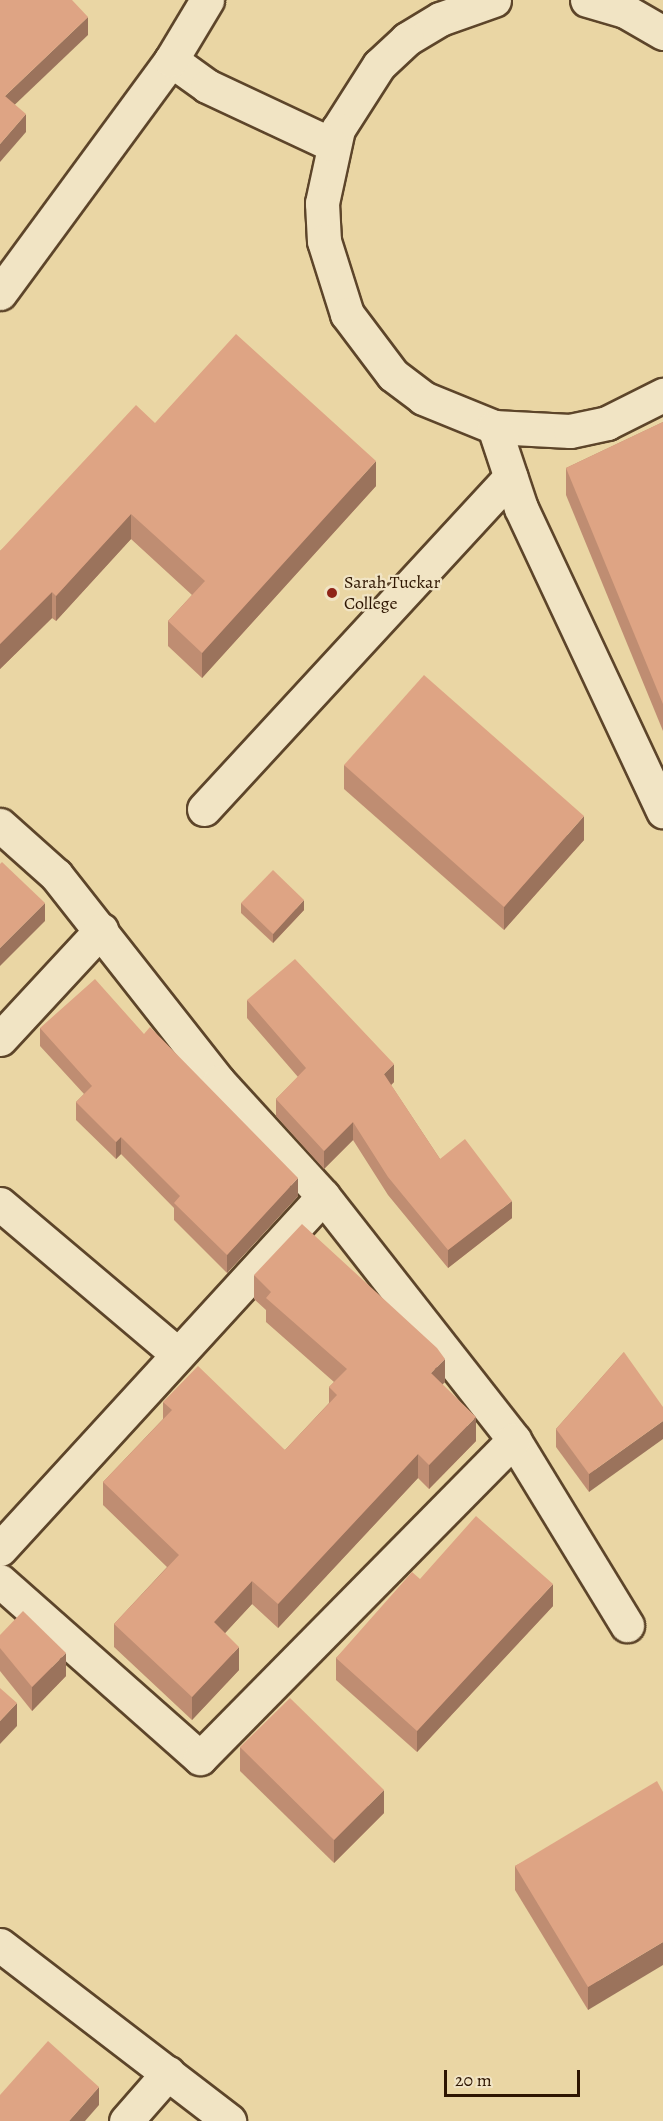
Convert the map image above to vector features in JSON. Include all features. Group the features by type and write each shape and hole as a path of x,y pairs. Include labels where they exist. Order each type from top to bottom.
{"street":[{"path":"0,293 171,60 207,0"},
{"path":"587,0 625,12 663,33"},
{"path":"480,1 407,39 379,65 331,144 324,241 347,314 393,375 432,402 494,427 570,431 607,423 663,395"},
{"path":"171,60 207,86 331,144"},
{"path":"494,427 510,477 663,810"},
{"path":"204,809 510,477"},
{"path":"0,825 56,875 219,1082 323,1196 514,1440 627,1625"},
{"path":"0,1039 101,930"},
{"path":"0,1549 175,1352 323,1196"},
{"path":"0,1204 175,1352"},
{"path":"0,1581 200,1758 514,1440"},
{"path":"0,1945 230,2121"},
{"path":"126,2121 168,2073"}],"building":[{"path":"0,0 72,0 88,17 5,96 26,114 0,144"},
{"path":"236,334 376,461 202,653 168,621 205,581 131,514 56,596 52,592 0,644 0,551 136,405 155,423"},
{"path":"663,422 663,704 566,468"},
{"path":"424,675 584,816 504,907 344,765"},
{"path":"2,862 45,903 0,948 0,864"},
{"path":"273,870 304,900 273,934 241,903"},
{"path":"295,959 394,1064 384,1074 440,1159 465,1139 512,1201 448,1250 388,1177 353,1122 324,1151 276,1099 306,1068 247,1000"},
{"path":"95,979 144,1034 150,1027 298,1178 227,1255 174,1203 180,1196 121,1137 116,1142 76,1102 92,1086 40,1028"},
{"path":"302,1224 437,1348 445,1359 431,1373 476,1417 429,1465 418,1454 278,1604 252,1581 214,1622 239,1647 192,1697 114,1624 179,1555 103,1482 172,1410 163,1402 198,1366 285,1450 337,1395 329,1387 347,1369 266,1298 271,1292 254,1275"},
{"path":"624,1352 663,1407 663,1421 589,1474 556,1429"},
{"path":"476,1516 553,1584 417,1731 336,1658 412,1572 420,1579"},
{"path":"23,1611 66,1653 32,1687 0,1648 0,1635"},
{"path":"0,1688 17,1703 0,1721"},
{"path":"290,1698 384,1790 334,1840 240,1747"},
{"path":"657,1781 663,1792 663,1942 588,1987 515,1866"},
{"path":"48,2041 99,2087 69,2121 0,2121 0,2095"}],"place":[{"name":"Sarah Tuckar College","path":"332,593"}]}
